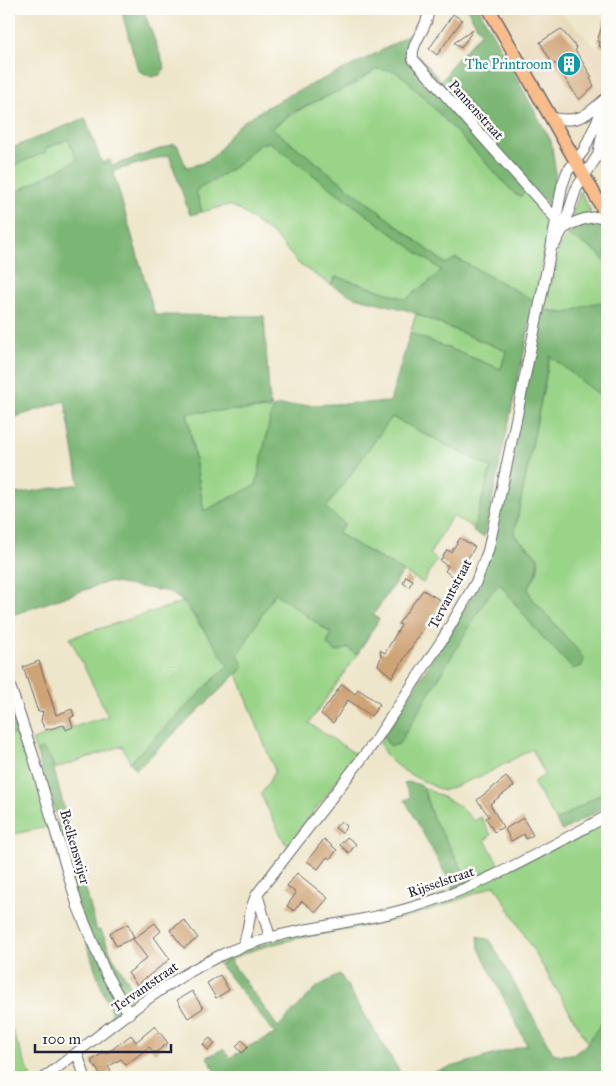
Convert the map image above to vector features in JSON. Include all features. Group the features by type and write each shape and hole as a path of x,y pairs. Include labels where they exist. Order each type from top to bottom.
{"main road":[{"path":"489,9 607,216"}],"street":[{"name":"Pannenstraat","path":"428,9 428,16 413,49 413,59 556,219"},
{"name":"Tervantstraat","path":"551,118 578,120 590,113 607,98"},
{"name":"Tervantstraat","path":"242,947 247,937 250,906 257,894 373,744 442,640 476,582 488,551 550,254 562,186 567,172 584,150 607,98"},
{"name":"Tervantstraat","path":"550,254 563,229 576,189 598,155 607,111"},
{"path":"563,229 575,221 586,217 607,216"},
{"name":"Beelkenswijer","path":"9,683 33,755 78,908 106,974 129,1014"},
{"name":"Rijsselstraat","path":"270,938 320,925 390,913 452,895 491,878 607,816"},
{"path":"257,894 270,938"},
{"name":"Tervantstraat","path":"46,1077 168,984 219,956 270,938"},
{"path":"78,1053 85,1077"}],"shaded area":[{"path":"497,9 558,9 594,46 607,51 607,84 600,97 577,115 560,114"}],"green space":[{"path":"121,9 143,9 165,68 160,75 151,77 138,70"},
{"path":"467,9 479,9 551,141 555,167 555,205 550,206 531,186 521,196 516,195 406,79 394,71 377,69 352,85 293,112 272,128 446,264 456,258 535,301 484,537 473,532 491,468 392,417 326,508 345,524 337,533 403,572 373,615 379,619 357,655 348,648 337,652 327,645 331,633 275,593 238,655 244,667 136,770 130,762 228,665 187,605 170,592 108,582 9,616 9,495 79,484 65,401 9,419 9,196 77,160 68,139 45,149 46,152 10,167 9,149 85,118 102,163 110,160 112,166 174,144 178,146 186,167 199,164 209,160 216,154 237,127 246,120 288,96 376,54 417,29 410,44 410,60 419,56 479,128 485,123 446,76 451,66 481,33","holes":["269,142 441,270 434,278 406,299 336,277 331,285 354,297 407,310 506,351 501,369 410,333 390,402 276,406 271,414 256,485 204,511 187,413 270,408 264,316 155,315 113,171 169,155 190,215 202,212 196,190 235,167 260,144"]},
{"path":"377,69 394,71 406,78 516,195 521,196 526,190 551,220 535,301 456,258 446,264 272,128 297,111"},
{"path":"446,76 485,124 479,128 440,81"},
{"path":"68,139 78,161 9,196 9,164 10,166 46,152 45,149"},
{"path":"269,142 441,270 434,278 406,299 341,278 335,277 331,285 300,265 274,235 238,209 229,205 202,212 196,190 216,180 260,144"},
{"path":"580,191 591,212 581,214 571,220"},
{"path":"589,220 598,222 607,236 607,264 597,252 567,234 574,227"},
{"path":"567,234 597,252 607,264 607,332 604,329 605,320 575,312 568,314 544,309 559,248"},
{"path":"594,303 602,303 605,320 604,329 607,332 607,401 550,356 514,535 538,557 537,571 528,588 531,597 579,652 584,660 582,666 573,669 535,629 500,584 488,596 399,744 392,746 387,743 384,735 479,586 544,309 565,313"},
{"path":"416,314 506,351 501,369 410,333"},
{"path":"550,356 607,401 607,790 556,821 533,782 545,775 532,749 486,774 443,791 397,766 384,751 380,742 384,735 387,743 392,746 488,596 500,584 535,629 579,652 531,597 528,588 538,570 539,563 534,552 514,535"},
{"path":"270,403 274,409 256,485 204,511 187,412 270,409"},
{"path":"392,417 491,468 474,528 452,516 430,554 437,560 423,583 337,533 326,508"},
{"path":"275,592 331,634 327,645 337,652 348,648 357,655 309,723 357,755 288,845 285,843 261,795 275,771 237,674 244,667 238,655"},
{"path":"183,602 229,665 130,762 122,746 54,769 51,759 36,751 32,740 108,716 70,638"},
{"path":"14,713 21,733 9,735 9,714"},
{"path":"21,733 52,826 9,835 9,735"},
{"path":"43,749 51,759 97,931 101,930 112,956 139,998 113,1017 100,984 48,827 59,824 36,751"},
{"path":"406,782 423,787 432,816 469,881 453,888 405,800 411,797 404,784"},
{"path":"423,787 460,806 474,821 481,817 491,835 485,840 499,865 469,881 432,816"},
{"path":"607,790 607,806 562,831 556,821"},
{"path":"607,821 607,1018 588,1043 495,885 414,915 259,948 220,965 218,962 231,955 280,939 387,918"},
{"path":"478,936 490,940 553,1053 564,1055 572,1054 579,1050 607,1018 607,1077 417,1077 527,1045 479,948"},
{"path":"229,959 278,1027 317,987 340,974 403,1077 226,1077 225,1073 216,1073 207,1057 223,1049 230,1058 249,1046 275,1034 220,965"},
{"path":"9,1023 31,1077 9,1077"}],"building":[{"path":"607,12 607,50 599,46 600,42 597,41"},
{"path":"453,14 462,20 437,55 429,49"},
{"name":"The Printroom","path":"561,29 577,48 575,50 592,77 590,78 594,86 579,100 555,63 553,65 540,42"},
{"path":"473,30 461,48 454,43"},
{"path":"460,538 475,547 455,578 445,571 448,566 440,561 447,550 451,552"},
{"path":"406,576 413,580 409,587 403,583"},
{"path":"423,590 442,601 392,677 378,665 381,657 380,650 385,653 401,625 398,624"},
{"path":"39,661 56,715 72,709 74,716 70,718 73,727 66,730 64,725 45,730 41,721 43,711 38,712 23,667"},
{"path":"342,684 355,694 358,689 380,704 371,716 348,700 333,723 321,714"},
{"path":"506,777 514,786 490,804 503,827 494,832 486,818 489,816 477,800"},
{"path":"523,818 533,835 526,839 524,834 511,841 505,829"},
{"path":"341,821 347,826 342,833 335,828"},
{"path":"347,837 356,844 349,853 340,845"},
{"path":"324,839 337,850 330,859 327,857 318,869 307,861"},
{"path":"297,873 328,898 316,912 302,901 294,911 287,906 296,893 287,886"},
{"path":"184,920 198,938 184,948 170,930"},
{"path":"155,923 161,931 154,937 170,959 137,985 128,973 147,958 133,939"},
{"path":"128,924 134,938 116,946 110,933"},
{"path":"220,975 229,990 216,998 207,983"},
{"path":"192,991 203,1008 188,1018 177,1000"},
{"path":"155,1026 168,1043 155,1053 149,1047 126,1065 121,1059 108,1067 111,1071 102,1077 91,1061 104,1052 106,1054 131,1035 136,1042"},
{"path":"210,1038 215,1044 208,1050 203,1044"},
{"path":"242,1040 248,1047 242,1053 236,1046"}],"place":[{"name":"The Printroom","path":"569,64"}]}
